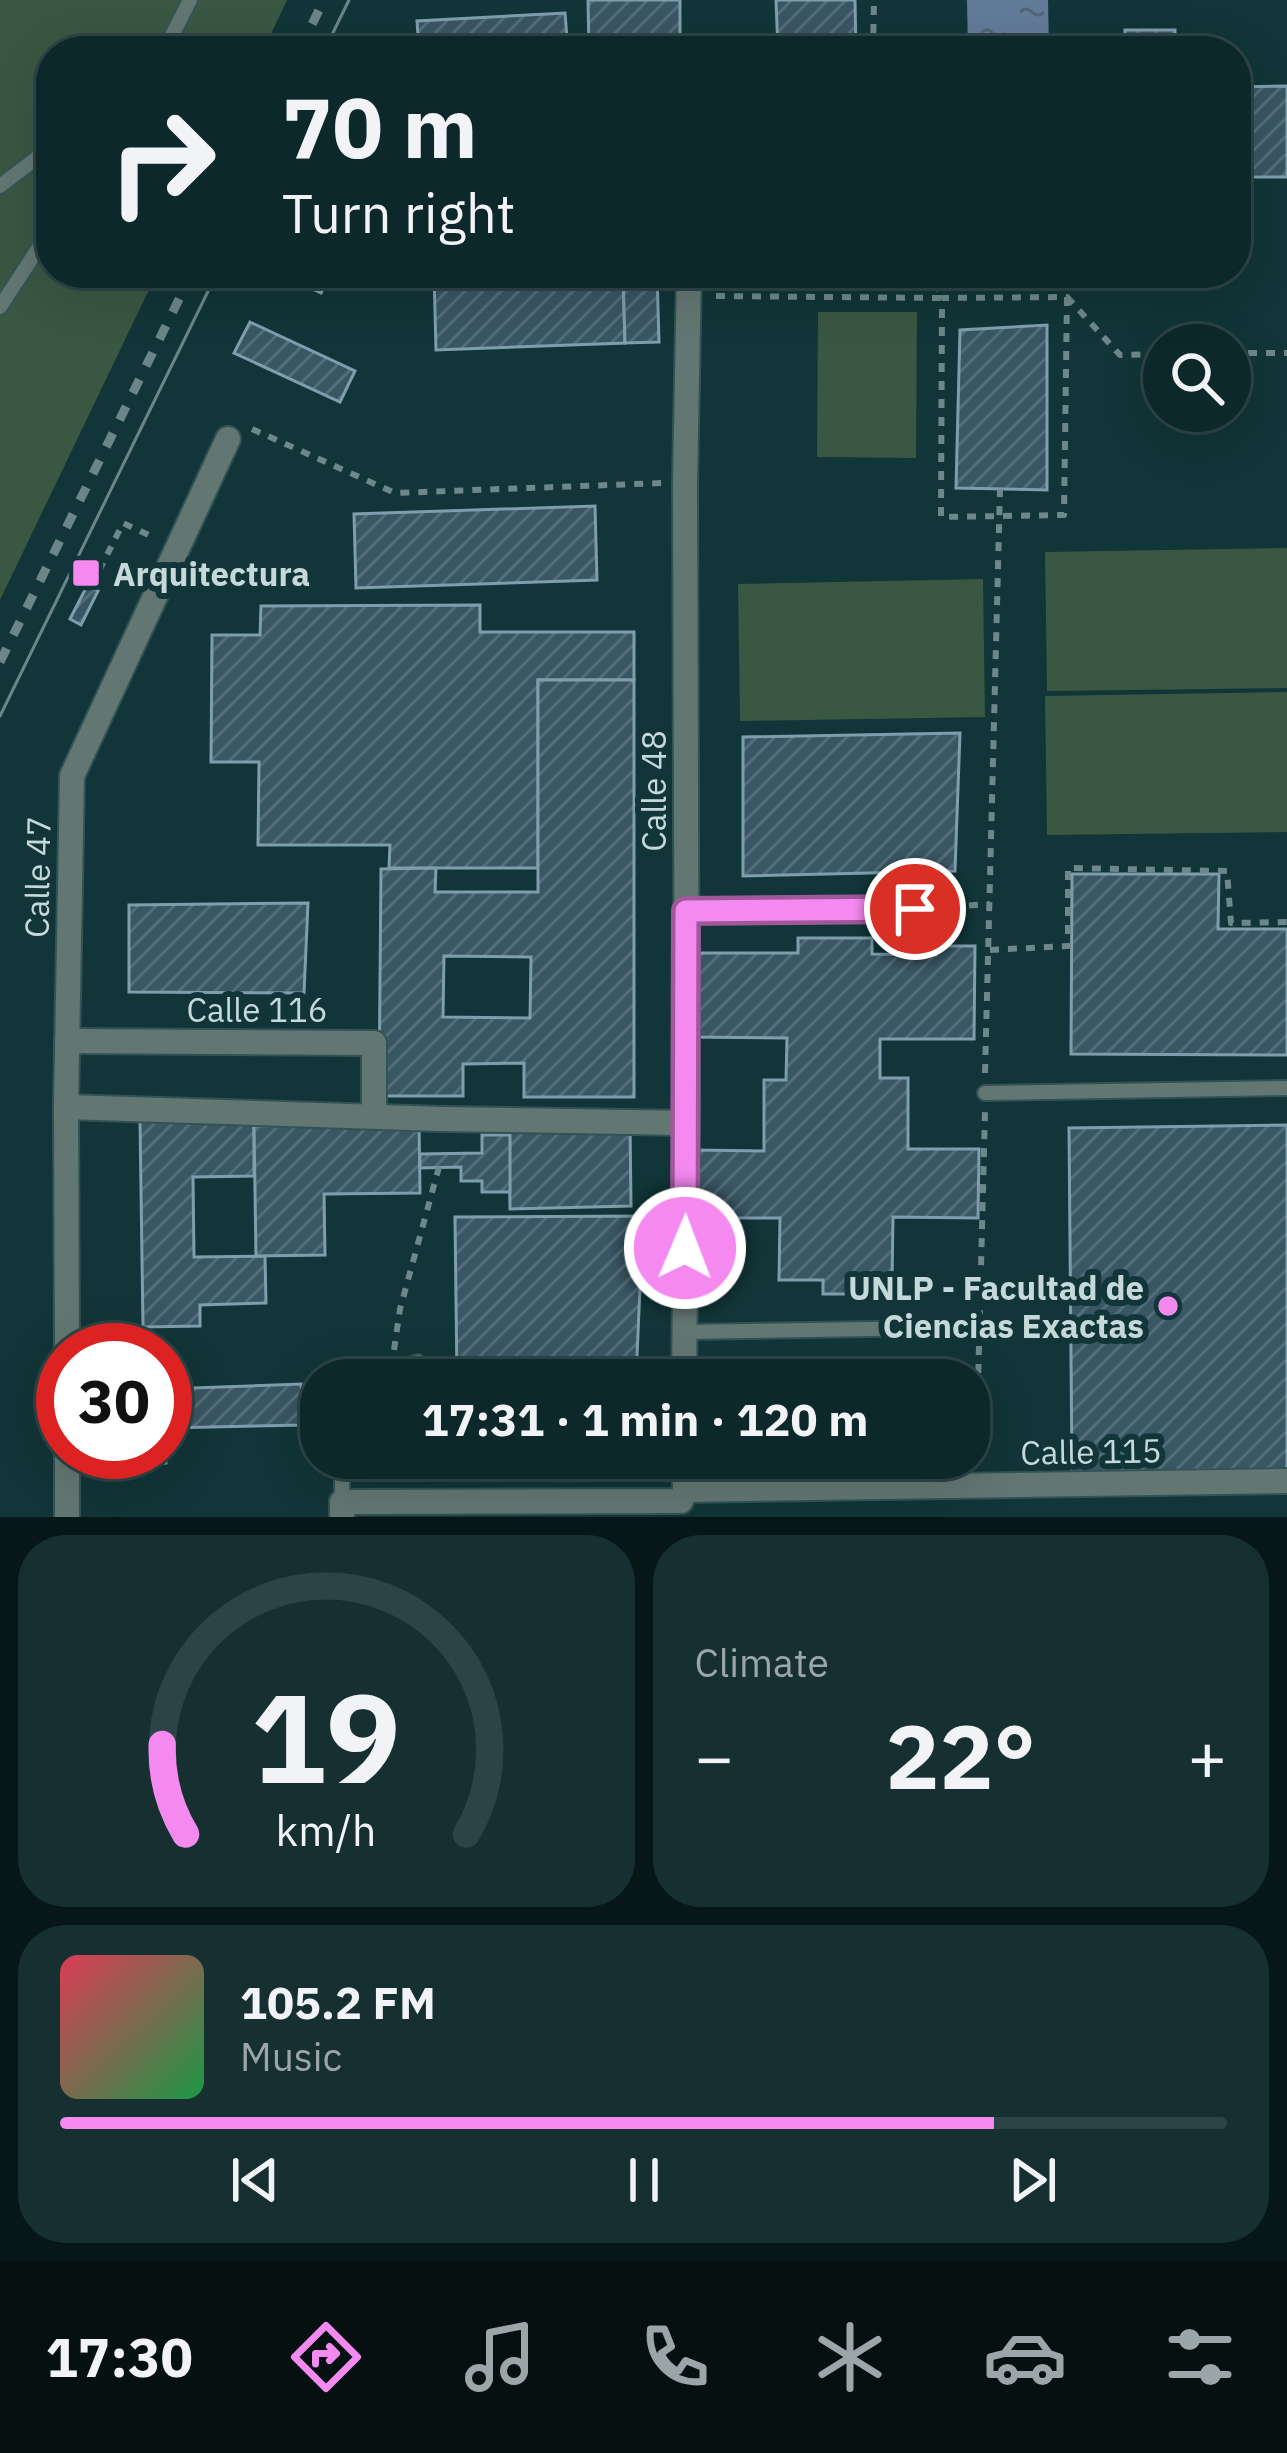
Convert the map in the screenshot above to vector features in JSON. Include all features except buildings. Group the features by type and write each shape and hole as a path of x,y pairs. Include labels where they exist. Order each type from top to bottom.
{"street":[{"name":"Calle 48","path":"684,1359 688,288"},
{"name":"Calle 47","path":"67,1323 72,776 177,548 237,433"},
{"name":"Calle 116","path":"67,1041 374,1043 374,1116"},
{"path":"66,1107 687,1123"},
{"path":"67,1479 67,1517"},
{"path":"685,1479 685,1490"},
{"name":"Calle 115","path":"342,1510 681,1501 685,1490 1287,1481"}],"lane":[{"path":"172,36 190,0"},
{"path":"0,186 36,158"},
{"path":"0,308 36,252"},
{"path":"686,911 915,909"},
{"path":"985,1093 1287,1088"},
{"path":"684,1332 934,1328"},
{"path":"342,1479 342,1510"}],"path":[{"path":"874,0 874,36"},
{"path":"761,288 942,298 1067,297 1120,355 1143,354"},
{"path":"938,288 942,298 941,517 1064,515 1067,297"},
{"path":"1251,353 1287,352"},
{"path":"237,433 395,493 685,482"},
{"path":"975,1485 1000,489"},
{"path":"86,573 96,577 123,523 177,548"},
{"path":"988,950 1068,946 1068,868 1228,872 1231,923 1287,922"},
{"path":"915,909 990,904"},
{"path":"393,1359 400,1309 439,1167"}],"green space":[{"path":"0,0 287,0 270,36 36,36 36,288 150,288 0,600"},
{"path":"818,312 917,312 916,458 817,457"},
{"path":"1287,548 1287,688 1047,691 1045,552"},
{"path":"983,579 985,717 740,721 738,584"},
{"path":"1287,692 1287,832 1047,835 1045,696"}],"water":[{"path":"967,0 1048,0 1049,36 968,36"}],"tram line":[{"path":"331,36 349,0"},
{"path":"0,716 210,288"}],"railway":[{"path":"306,36 324,0"},
{"path":"0,662 185,288"}],"place":[{"name":"Arquitectura","path":"86,573"},
{"name":"UNLP - Facultad de Ciencias Exactas","path":"1168,1306"}],"route":[{"path":"685,1248 686,911 915,909"}]}
